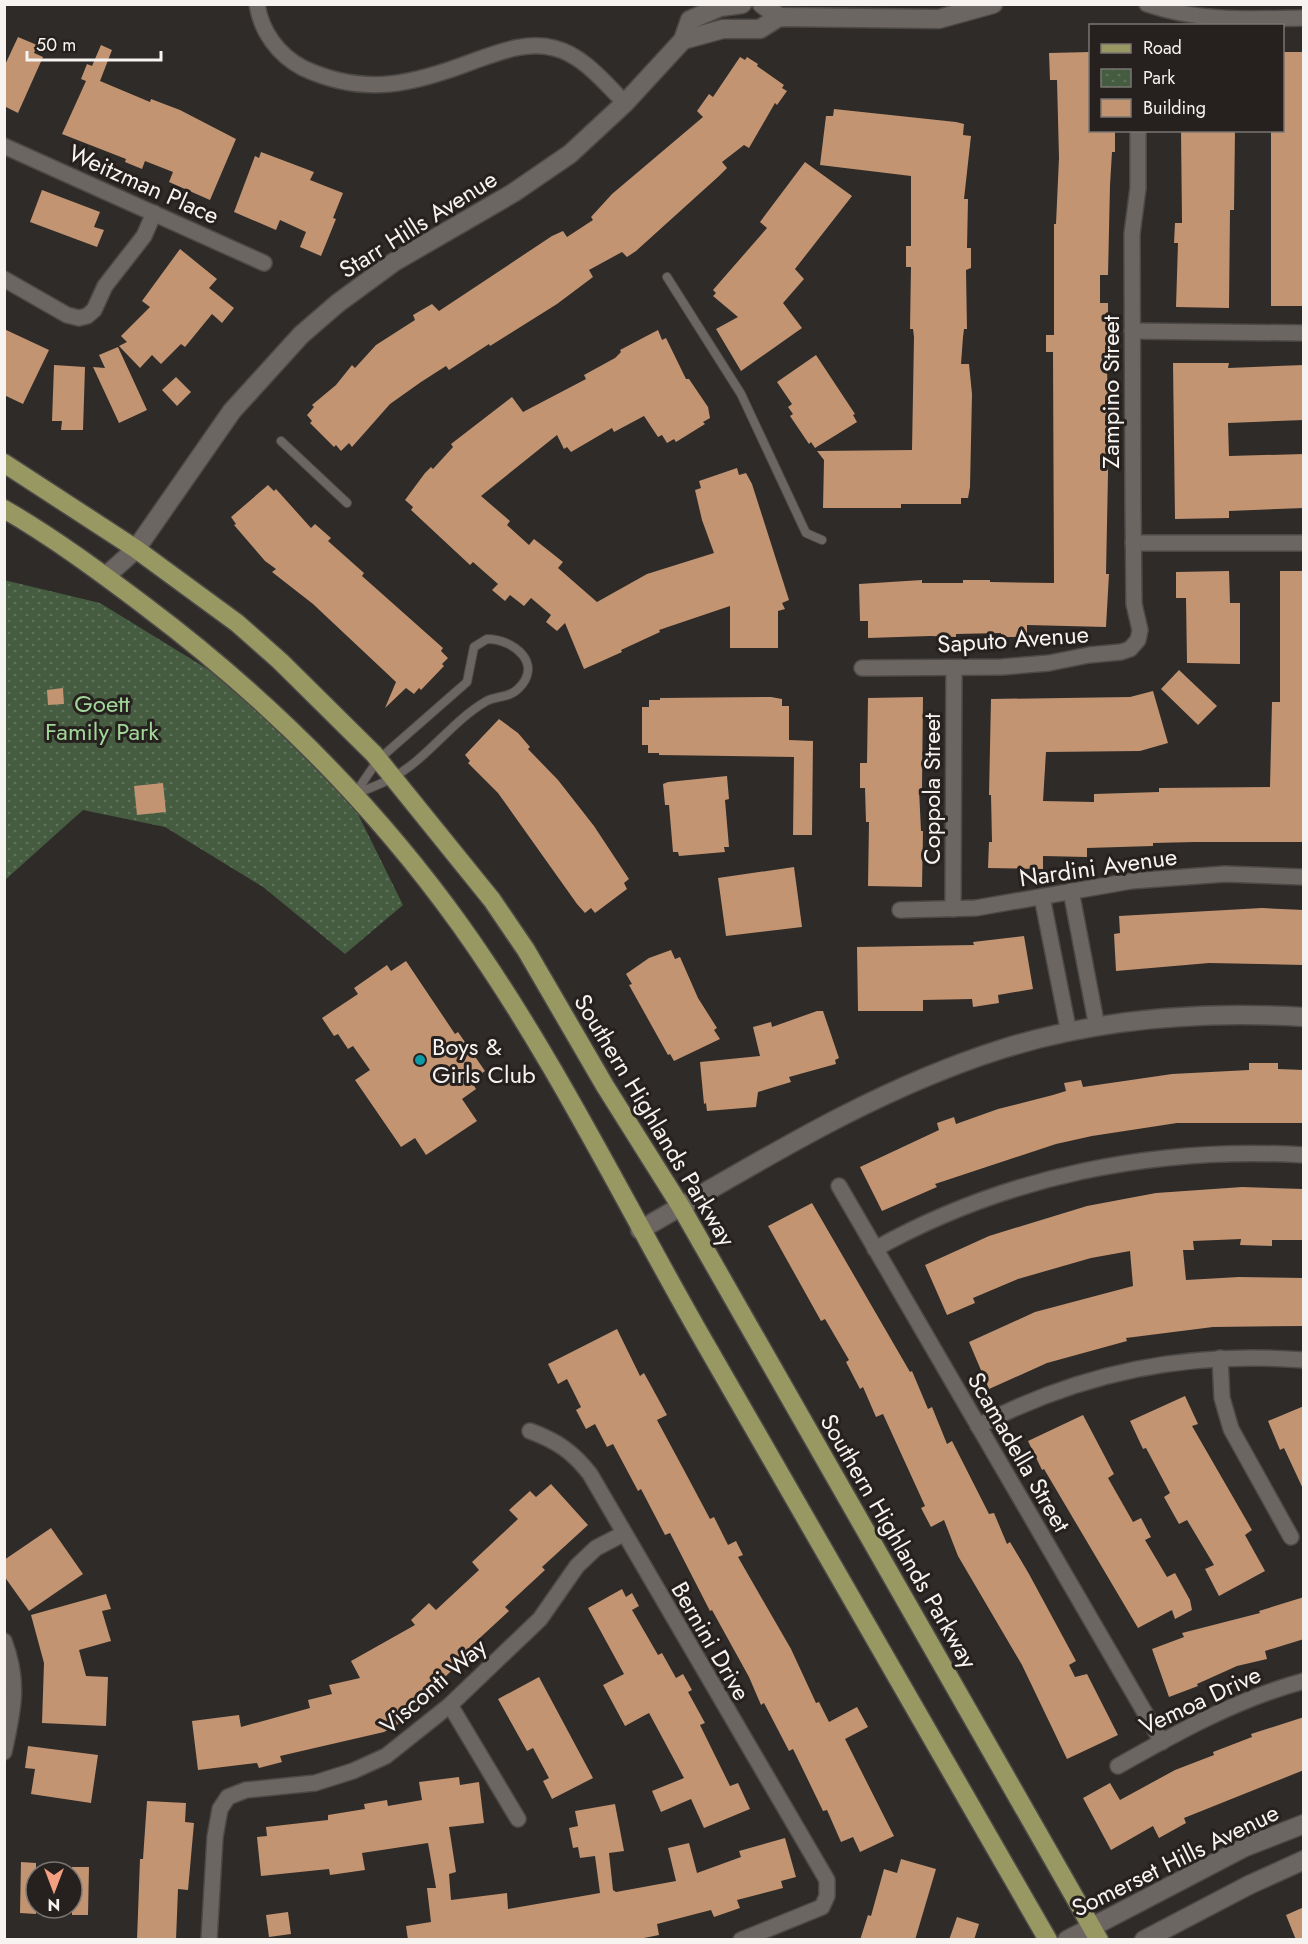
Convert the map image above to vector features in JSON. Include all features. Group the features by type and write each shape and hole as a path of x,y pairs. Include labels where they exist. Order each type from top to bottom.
{"main road":[{"name":"Southern Highlands Parkway","path":"4,463 136,549 237,623 326,704 378,759 492,900 526,950 605,1086 681,1207 1095,1933"},
{"path":"4,509 106,576 204,651 255,694 354,795 436,893 492,972 554,1072 640,1230 1048,1940"}],"street":[{"path":"257,4 260,24 276,47 296,64 321,76 352,84 389,86 418,81 505,50 542,46 555,48 580,61 625,103"},
{"name":"Starr Hills Avenue","path":"106,576 136,549 232,411 319,319 394,262 542,174 570,154 625,103 683,40 690,20 720,7 742,4"},
{"path":"762,4 779,17"},
{"path":"683,40 723,29 760,29 779,17 939,19 993,4"},
{"path":"1147,4 1173,14 1202,18 1304,18"},
{"name":"Zampino Street","path":"1130,650 1140,630 1134,604 1132,331 1132,234 1138,189 1138,132"},
{"name":"Weitzman Place","path":"4,146 264,263"},
{"path":"4,279 58,310 80,318 94,310 105,286 144,236 154,213"},
{"path":"1132,331 1304,333"},
{"path":"1133,543 1304,543"},
{"name":"Saputo Avenue","path":"862,668 954,668 1049,663 1089,655 1114,655 1130,650"},
{"name":"Coppola Street","path":"953,909 954,668"},
{"name":"Nardini Avenue","path":"900,910 976,908 1131,881 1225,874 1304,877"},
{"path":"1071,891 1097,1027"},
{"path":"1042,897 1070,1033"},
{"path":"640,1230 807,1134 866,1104 1002,1049 1097,1027 1183,1017 1304,1017"},
{"path":"875,1249 939,1216 977,1201 1097,1167 1194,1154 1243,1152 1304,1155"},
{"name":"Scamadella Street","path":"839,1186 1162,1742"},
{"path":"978,1426 1054,1390 1095,1377 1177,1362 1266,1357 1304,1360"},
{"path":"1220,1359 1222,1398 1231,1429 1291,1537"},
{"name":"Bernini Drive","path":"531,1431 554,1440 574,1454 590,1474 827,1880 827,1896 822,1907 741,1940"},
{"name":"Visconti Way","path":"209,1940 215,1837 220,1809 228,1797 246,1790 315,1783 353,1771 386,1756 450,1705 540,1619 577,1566 596,1548 623,1534"},
{"path":"4,1641 15,1679 15,1699 4,1752"},
{"name":"Vemoa Drive","path":"1118,1766 1248,1698 1304,1681"},
{"path":"450,1705 518,1820"},
{"name":"Somerset Hills Avenue","path":"1067,1940 1095,1933 1245,1847 1304,1824"},
{"path":"1144,1940 1249,1885 1304,1860"}],"lane":[{"path":"667,277 741,394 806,533 822,540"},
{"path":"281,441 347,503"},
{"path":"496,639 519,649 527,664 525,680 518,690 508,696 486,700 393,778 354,795 378,759 467,682 472,653 479,642 496,639"}],"green space":[{"name":"Goett Family Park","path":"4,580 100,603 253,697 349,796 403,905 345,954 263,887 165,827 83,810 5,880"}],"building":[{"path":"18,37 37,45 34,53 43,57 18,113 4,106 4,67"},
{"path":"101,45 112,50 100,81 150,102 151,99 180,110 236,139 210,200 169,182 173,172 145,161 142,169 125,162 126,159 62,134 86,81 81,79 87,64 92,66"},
{"path":"1089,52 1089,132 1115,132 1115,152 1112,152 1110,185 1108,275 1100,275 1100,303 1108,303 1108,345 1106,345 1109,423 1106,574 1109,574 1106,627 1027,625 1027,637 1001,637 1001,633 956,634 956,637 868,638 868,621 860,621 859,584 922,580 922,583 963,583 963,580 990,580 990,582 1054,583 1053,352 1046,352 1046,335 1054,335 1054,224 1056,224 1059,158 1057,80 1050,80 1049,53"},
{"path":"1284,52 1304,52 1304,306 1271,306 1271,132 1284,132"},
{"path":"740,57 745,60 747,57 758,64 757,66 784,85 782,88 787,91 777,105 775,103 749,148 744,145 722,162 727,168 636,251 627,257 622,252 589,270 593,277 557,304 449,370 446,366 421,382 390,404 352,447 349,443 341,451 336,445 334,447 310,423 312,421 307,415 314,407 312,405 336,385 352,365 355,368 376,345 415,320 413,315 432,304 439,311 552,236 563,231 567,237 593,220 591,217 612,194 703,117 697,111 709,94 713,97"},
{"path":"834,109 956,122 964,124 963,135 971,136 964,199 968,199 967,248 971,248 971,268 966,270 967,329 964,329 961,364 969,364 972,394 970,487 968,498 961,498 961,504 901,504 901,508 823,508 824,460 817,451 912,450 914,337 913,329 910,329 911,267 906,267 906,246 911,246 911,176 820,165 826,116 833,116"},
{"path":"1181,132 1235,132 1234,210 1230,210 1229,308 1176,307 1178,243 1174,243 1175,223 1182,223"},
{"path":"261,152 314,172 310,180 343,193 333,218 336,219 321,256 300,247 306,232 280,220 276,230 234,212 255,156 259,158"},
{"path":"805,162 852,196 795,269 804,279 783,303 802,328 741,371 716,329 738,317 713,296 716,293 713,290 767,228 760,222"},
{"path":"42,190 100,212 94,227 104,230 97,247 30,222"},
{"path":"180,249 217,279 209,288 234,308 222,323 212,314 185,347 181,344 161,364 152,355 140,368 119,346 127,342 121,336 150,307 142,301"},
{"path":"4,329 49,350 23,404 4,395"},
{"path":"658,330 662,340 666,338 686,379 689,379 708,407 710,418 703,422 705,424 676,442 674,439 667,443 662,435 658,437 644,416 614,432 612,428 571,452 567,447 564,449 557,435 481,496 510,521 507,525 529,545 534,539 563,562 558,568 597,602 647,574 714,553 702,520 695,490 701,488 699,481 737,468 739,475 746,473 752,484 789,600 782,603 785,609 778,611 778,648 730,648 730,606 659,630 660,632 621,650 622,652 584,669 565,623 557,631 546,622 551,615 531,598 524,606 510,595 505,601 492,590 498,584 473,562 470,565 411,510 413,507 405,500 425,473 431,467 433,469 453,447 451,444 512,397 523,412 586,379 584,375 615,358 621,352 620,350"},
{"path":"118,347 147,410 119,423 93,367 105,368 99,355"},
{"path":"816,355 855,414 853,415 857,422 815,448 811,442 809,444 790,416 793,414 788,407 792,404 777,382"},
{"path":"1173,363 1229,363 1228,368 1304,365 1304,420 1228,423 1229,456 1304,454 1304,508 1229,511 1229,518 1175,519"},
{"path":"54,365 85,367 83,430 61,430 62,421 52,421"},
{"path":"176,377 191,392 177,406 162,390"},
{"path":"268,485 274,491 276,489 311,528 315,524 331,538 328,541 364,573 362,576 443,648 441,651 448,658 442,664 444,666 421,690 419,688 414,694 406,688 385,708 396,682 313,604 272,572 276,569 265,561 234,525 236,524 231,517"},
{"path":"1229,571 1230,603 1240,603 1240,664 1187,663 1186,598 1176,598 1176,572"},
{"path":"1280,571 1304,571 1304,842 1153,843 1153,846 1087,848 1087,857 1043,856 1043,869 988,868 989,842 992,842 991,795 989,795 991,699 1130,697 1153,691 1168,743 1140,751 1046,752 1043,801 1094,802 1094,794 1159,792 1159,788 1270,787 1272,702 1280,702"},
{"path":"1179,670 1217,706 1198,725 1161,689"},
{"path":"63,688 64,704 48,705 47,690"},
{"path":"771,697 782,699 782,706 789,706 789,740 813,741 812,835 793,835 794,757 659,755 659,753 648,753 648,745 642,745 642,707 649,707 649,700"},
{"path":"923,697 922,789 919,789 921,831 923,831 922,887 868,886 869,822 866,822 865,788 860,788 860,763 867,763 868,698"},
{"path":"499,719 518,733 530,747 528,749 558,780 594,826 629,879 624,883 627,889 595,913 591,908 585,913 577,904 498,793 468,763 470,761 465,755"},
{"path":"727,776 729,799 725,800 729,847 724,847 725,852 679,856 678,852 673,852 669,805 665,805 663,784"},
{"path":"163,783 166,812 137,815 134,786"},
{"path":"794,867 802,927 726,936 718,878"},
{"path":"1262,908 1304,910 1304,965 1209,963 1116,971 1114,934 1120,933 1119,916"},
{"path":"1024,936 1033,989 998,995 999,1003 973,1007 972,999 923,1000 923,1011 858,1011 857,947 974,945 973,942"},
{"path":"671,950 675,959 680,957 698,998 717,1028 714,1030 720,1039 674,1061 670,1054 668,1055 629,985 632,984 626,974 649,958"},
{"name":"Boys & Girls Club","path":"406,961 455,1034 458,1032 485,1071 471,1081 476,1089 462,1099 477,1121 426,1155 415,1138 401,1147 355,1080 370,1070 353,1046 348,1049 338,1034 334,1036 322,1018 358,994 354,988 387,965 391,971"},
{"path":"823,1011 839,1058 835,1060 836,1064 789,1077 791,1082 758,1092 756,1107 707,1111 706,1103 704,1104 700,1062 760,1056 753,1027 771,1022 772,1027"},
{"path":"1249,1063 1278,1063 1278,1069 1304,1070 1304,1123 1177,1123 1092,1136 1056,1144 935,1184 937,1187 882,1211 860,1167 939,1130 937,1123 954,1117 956,1124 998,1109 1066,1091 1064,1083 1081,1080 1083,1087 1172,1074 1249,1070"},
{"path":"1242,1187 1304,1189 1304,1240 1272,1240 1272,1246 1240,1245 1241,1239 1193,1241 1194,1250 1183,1250 1186,1280 1239,1277 1304,1278 1304,1326 1213,1327 1126,1338 1127,1341 1047,1363 989,1389 969,1342 1035,1312 1133,1286 1130,1251 1091,1258 1018,1279 973,1298 975,1303 947,1315 925,1265 989,1236 1087,1206 1156,1193"},
{"path":"812,1203 910,1372 912,1371 928,1409 932,1407 947,1444 952,1441 989,1514 994,1513 1007,1544 1010,1542 1029,1574 1076,1661 1069,1665 1075,1677 1087,1674 1118,1735 1067,1759 1022,1665 958,1556 944,1520 931,1527 921,1508 925,1506 883,1414 876,1417 863,1387 860,1389 846,1362 849,1360 825,1319 821,1321 768,1226"},
{"path":"617,1329 640,1376 644,1373 667,1415 657,1420 710,1519 714,1517 728,1545 736,1541 743,1555 738,1557 791,1649 816,1703 819,1702 829,1722 857,1707 868,1727 845,1739 894,1836 860,1852 853,1837 841,1842 827,1810 823,1811 793,1749 789,1751 764,1703 761,1705 749,1677 712,1610 710,1611 670,1533 665,1535 641,1489 638,1491 613,1444 607,1447 595,1424 586,1429 576,1410 581,1407 567,1379 558,1384 548,1364"},
{"path":"1185,1396 1198,1424 1192,1426 1252,1530 1245,1535 1265,1571 1219,1596 1205,1569 1214,1565 1187,1520 1179,1524 1164,1497 1170,1493 1146,1448 1143,1449 1130,1421"},
{"path":"1304,1406 1304,1491 1284,1448 1280,1450 1268,1421"},
{"path":"1083,1415 1114,1474 1108,1478 1133,1522 1141,1518 1151,1537 1145,1540 1167,1577 1175,1573 1190,1600 1192,1610 1175,1619 1172,1610 1138,1628 1044,1469 1042,1470 1028,1441"},
{"path":"551,1484 588,1525 542,1567 545,1570 505,1607 509,1611 470,1647 473,1650 422,1699 403,1710 407,1719 384,1732 280,1756 282,1762 259,1768 257,1763 198,1770 192,1721 239,1715 241,1727 310,1708 308,1700 332,1694 329,1685 360,1678 351,1661 415,1625 411,1620 429,1603 436,1610 479,1570 472,1562 518,1519 509,1510 530,1491 536,1497"},
{"path":"51,1528 83,1574 29,1611 4,1576 4,1560"},
{"path":"622,1589 626,1597 632,1593 639,1606 632,1610 658,1655 662,1653 676,1678 683,1674 692,1690 688,1692 705,1723 700,1725 730,1786 738,1783 750,1809 704,1828 691,1799 661,1812 652,1791 684,1778 649,1713 625,1726 603,1685 624,1674 588,1608"},
{"path":"106,1594 111,1609 102,1611 111,1641 79,1650 86,1676 108,1677 106,1726 42,1723 44,1663 31,1615"},
{"path":"1304,1597 1304,1639 1265,1651 1267,1659 1237,1666 1197,1684 1198,1686 1169,1697 1152,1649 1184,1637 1182,1633 1260,1613 1259,1611"},
{"path":"539,1677 593,1778 552,1799 543,1781 549,1778 533,1748 527,1751 498,1699"},
{"path":"1304,1717 1304,1770 1184,1818 1186,1823 1159,1838 1153,1826 1111,1850 1083,1798 1110,1783 1120,1800 1175,1770 1252,1737 1251,1734"},
{"path":"28,1746 98,1755 91,1803 31,1794 35,1769 25,1768"},
{"path":"459,1777 460,1785 479,1782 484,1823 449,1827 456,1872 449,1874 451,1900 507,1893 508,1909 600,1893 595,1856 580,1858 578,1847 573,1848 569,1828 578,1826 575,1811 615,1804 624,1851 609,1853 613,1890 616,1892 676,1881 668,1848 689,1843 697,1873 741,1857 739,1851 785,1838 796,1877 781,1881 783,1888 737,1900 740,1908 714,1917 711,1910 657,1924 659,1935 634,1940 408,1940 406,1926 431,1922 427,1888 436,1888 428,1843 362,1853 365,1870 330,1875 329,1869 261,1876 257,1837 267,1836 266,1827 328,1820 328,1815 365,1809 364,1804 387,1800 388,1806 422,1800 419,1782"},
{"path":"147,1801 186,1803 185,1822 194,1823 188,1890 178,1889 176,1940 137,1940 140,1859 143,1859"},
{"path":"901,1859 936,1869 915,1940 860,1940 868,1915 871,1916 884,1869 897,1873"},
{"path":"21,1862 24,1862 24,1913 20,1913"},
{"path":"84,1867 89,1867 88,1915 84,1915"},
{"path":"1304,1907 1304,1940 1296,1940 1286,1915"},
{"path":"288,1912 291,1934 269,1937 266,1915"},
{"path":"957,1917 979,1924 974,1940 949,1940"}],"place":[{"name":"Boys & Girls Club","path":"420,1060"}]}
